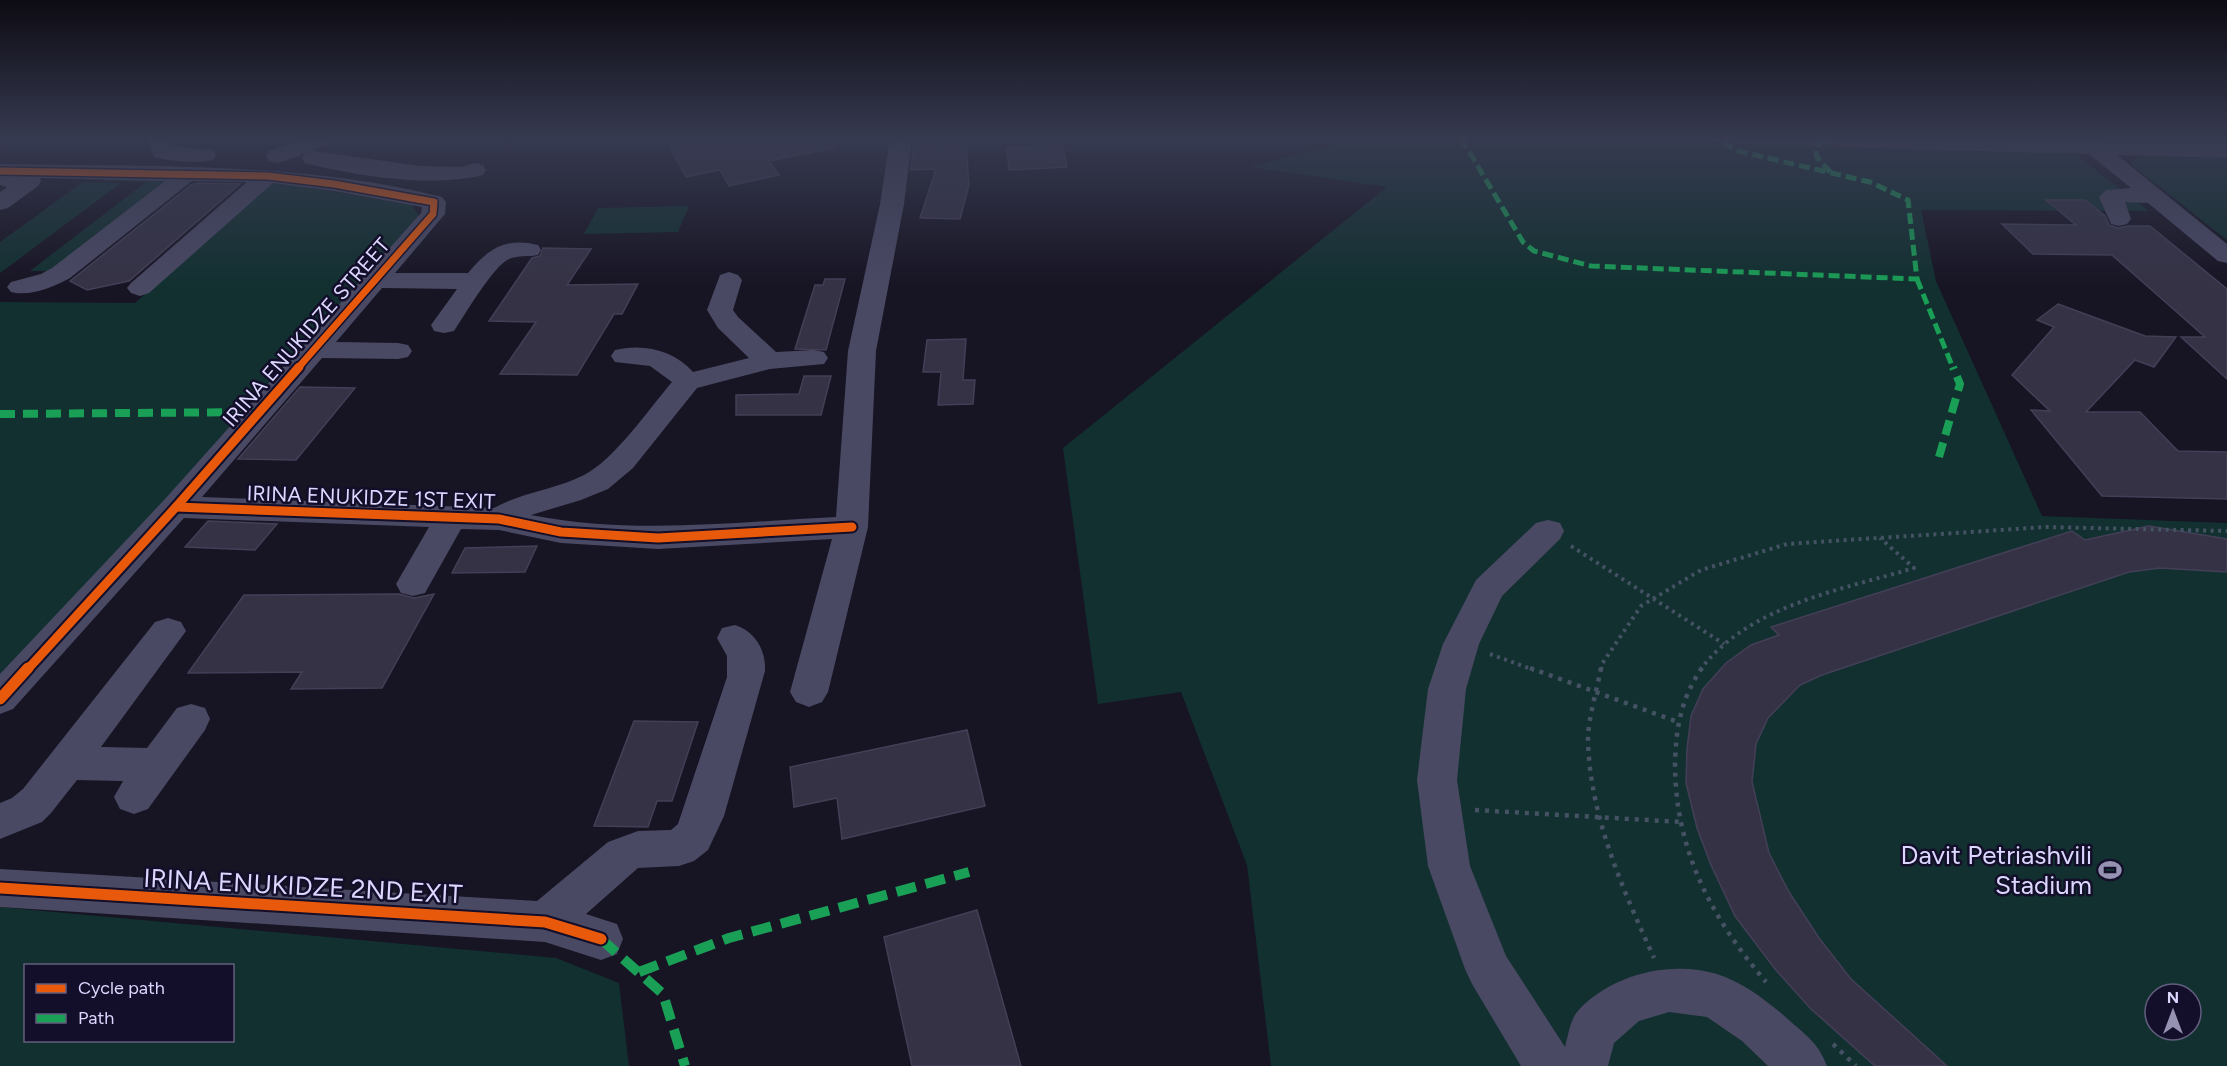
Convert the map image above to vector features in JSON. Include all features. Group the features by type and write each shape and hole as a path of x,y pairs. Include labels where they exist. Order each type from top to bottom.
{"street":[{"path":"0,202 20,188"},
{"path":"20,286 50,279 61,273 170,188"},
{"path":"140,288 249,188"},
{"name":"IRINA ENUKIDZE STREET","path":"0,699 176,507 433,214 434,202 355,188"},
{"path":"809,692 852,527 862,351 894,188"},
{"path":"2143,188 2227,256"},
{"path":"2119,219 2111,197 2114,195 2153,196"},
{"path":"444,325 498,254 509,250 529,250"},
{"path":"375,280 476,281"},
{"path":"729,280 720,310 727,322 769,361"},
{"path":"314,350 398,351"},
{"path":"625,356 649,356 672,364 687,382"},
{"path":"499,519 522,507 570,493 597,482 622,461 687,382 769,361 814,358"},
{"name":"IRINA ENUKIDZE 1ST EXIT","path":"176,507 499,519 561,532 658,538 852,527"},
{"path":"413,584 451,518"},
{"path":"1548,531 1488,589 1461,644 1447,689 1437,780 1449,866 1488,969 1549,1066"},
{"path":"0,821 27,810 37,801 168,631"},
{"path":"545,922 623,855 638,849 679,848 693,837 703,816 749,663 745,649 735,638"},
{"path":"134,797 191,719"},
{"path":"67,763 158,765"},
{"name":"IRINA ENUKIDZE 2ND EXIT","path":"0,888 545,922 601,939"},
{"path":"1584,1066 1593,1030 1626,1002 1669,990 1715,996 1758,1025 1817,1054"}],"path":[{"path":"1669,990 1622,886 1599,818 1588,739 1602,664 1641,606 1701,570 1787,544 2046,527 2227,531"},
{"path":"1548,531 1724,645"},
{"path":"1772,988 1715,912 1687,852 1677,797 1676,734 1678,722 1685,693 1717,650 1773,613 1914,568 1880,538"},
{"path":"1461,644 1678,722"},
{"path":"1441,807 1682,822"},
{"path":"1817,1054 1856,1066"}],"green space":[{"path":"75,188 115,188 0,273 0,242"},
{"path":"139,188 164,188 58,271 30,271"},
{"path":"264,188 311,188 412,205 419,216 0,688 0,302 135,303"},
{"path":"1386,188 2119,188 2149,211 1921,210 1936,281 2042,516 2227,523 2227,1066 1271,1066 1247,865 1181,692 1098,704 1063,448"},
{"path":"2161,188 2227,188 2227,240"},
{"path":"689,206 678,232 584,234 598,208"},
{"path":"0,907 556,958 619,983 629,1066 0,1066"}],"building":[{"path":"188,188 236,188 129,281 87,290 70,281"},
{"path":"930,188 968,188 960,219 920,218"},
{"path":"2046,200 2085,200 2105,216 2109,225 2118,228 2150,226 2227,289 2227,379 2181,337 2205,337 2112,255 2033,254 2002,224 2076,225"},
{"path":"543,248 591,249 567,285 638,284 622,314 614,314 577,375 500,374 536,322 489,321 532,258 540,256"},
{"path":"825,279 845,279 826,350 795,349 815,285 823,285"},
{"path":"2058,304 2145,336 2176,337 2154,367 2135,360 2086,412 2140,412 2178,451 2227,452 2227,499 2102,496 2031,410 2050,411 2012,375 2054,327 2037,320"},
{"path":"966,339 963,380 975,380 973,404 938,405 941,372 923,372 927,340"},
{"path":"804,376 831,376 821,415 736,415 736,395 799,394"},
{"path":"300,387 355,388 296,460 238,459"},
{"path":"208,521 277,524 255,550 185,547"},
{"path":"2149,526 2227,539 2227,572 2160,568 2129,572 1822,675 1800,685 1768,718 1756,744 1752,782 1769,853 1789,892 1819,938 1851,979 1947,1066 1875,1066 1811,1009 1775,969 1735,916 1711,865 1697,828 1686,783 1691,716 1703,689 1726,663 1751,645 1779,635 1771,627 2072,531 2085,540"},
{"path":"537,546 525,572 452,573 465,548"},
{"path":"399,594 414,598 434,594 382,688 291,689 302,672 188,673 244,595"},
{"path":"634,721 698,722 672,801 657,801 648,827 594,826"},
{"path":"967,730 985,806 842,839 837,798 794,807 790,767"},
{"path":"977,910 1021,1066 912,1066 884,937"}],"marked path":[{"path":"1491,188 1523,242 1534,251 1591,266 1917,279 1908,200 1882,188"},
{"path":"1917,279 1960,384 1939,457"},
{"path":"0,414 260,412"},
{"path":"639,972 729,938 969,872"},
{"path":"601,939 663,994 685,1066"}],"cycle path":[{"path":"0,699 176,507 433,214 434,202 355,188"},
{"path":"176,507 499,519 561,532 658,538 852,527"},
{"path":"0,888 545,922 601,939"}],"place":[{"name":"Davit Petriashvili Stadium","path":"2110,870"}]}
